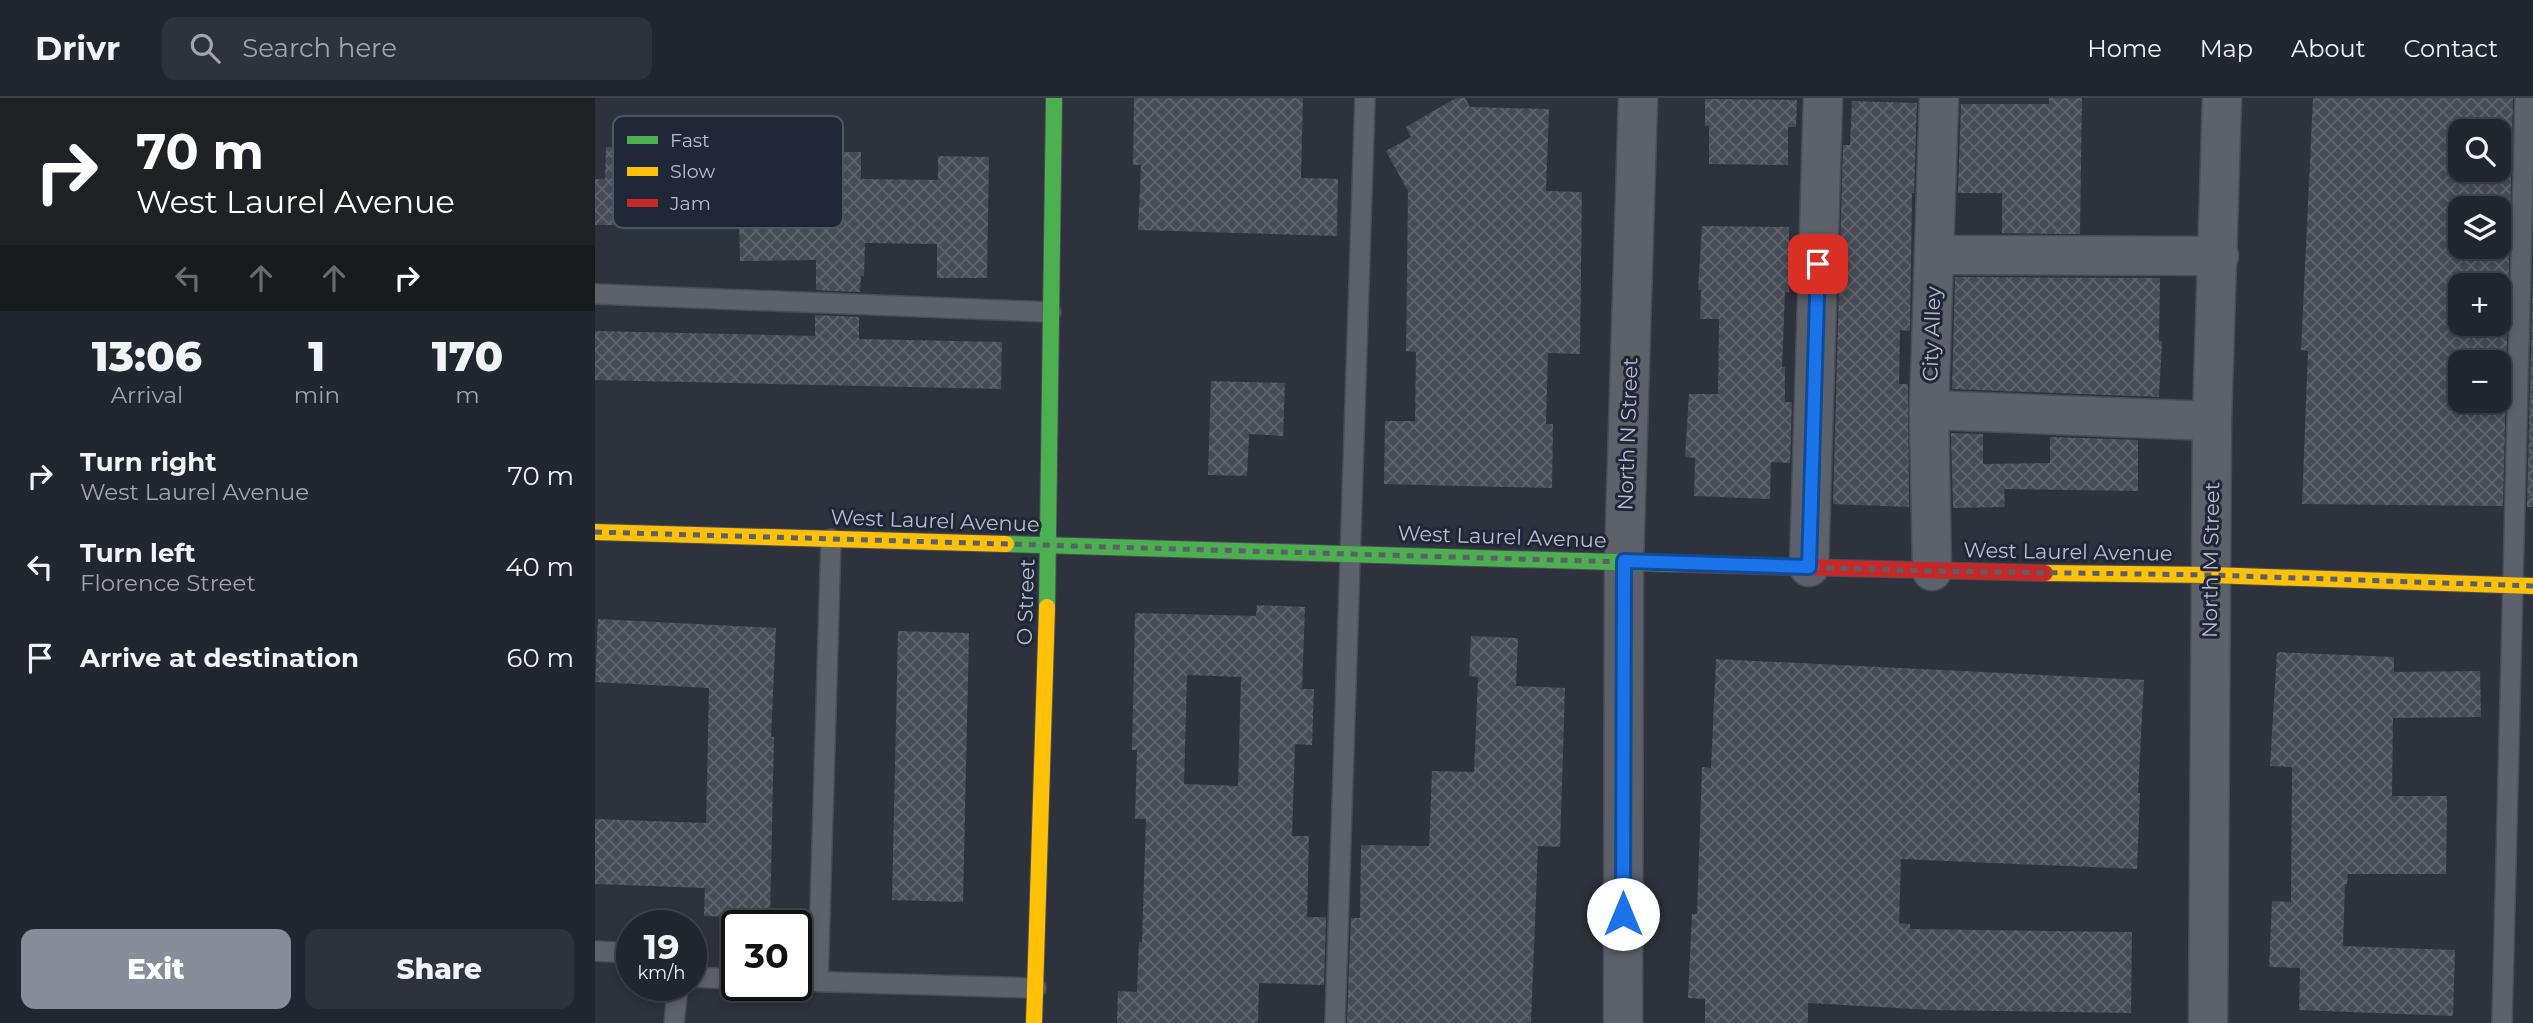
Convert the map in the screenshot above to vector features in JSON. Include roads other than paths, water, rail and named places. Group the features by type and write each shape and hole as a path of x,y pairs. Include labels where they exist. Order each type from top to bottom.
{"street":[{"path":"1040,98 1054,98"},
{"name":"O Street","path":"1034,1023 1049,545 1054,98"},
{"name":"North N Street","path":"1623,1023 1624,561 1638,98"},
{"path":"1809,567 1822,98"},
{"name":"City Alley","path":"1932,571 1929,410 1939,98"},
{"name":"North M Street","path":"2208,1023 2213,421 2222,98"},
{"path":"1934,255 2219,257"},
{"path":"1929,410 2213,421"},
{"name":"West Laurel Avenue","path":"595,532 2533,586"}],"lane":[{"path":"1335,1023 1364,98"},
{"path":"2502,1023 2525,98"},
{"path":"595,295 1051,312"},
{"path":"818,981 831,539"},
{"path":"595,951 616,952"},
{"path":"812,981 1035,988"},
{"path":"674,1023 676,1001"}],"railway":[{"path":"595,532 2533,586"}]}
